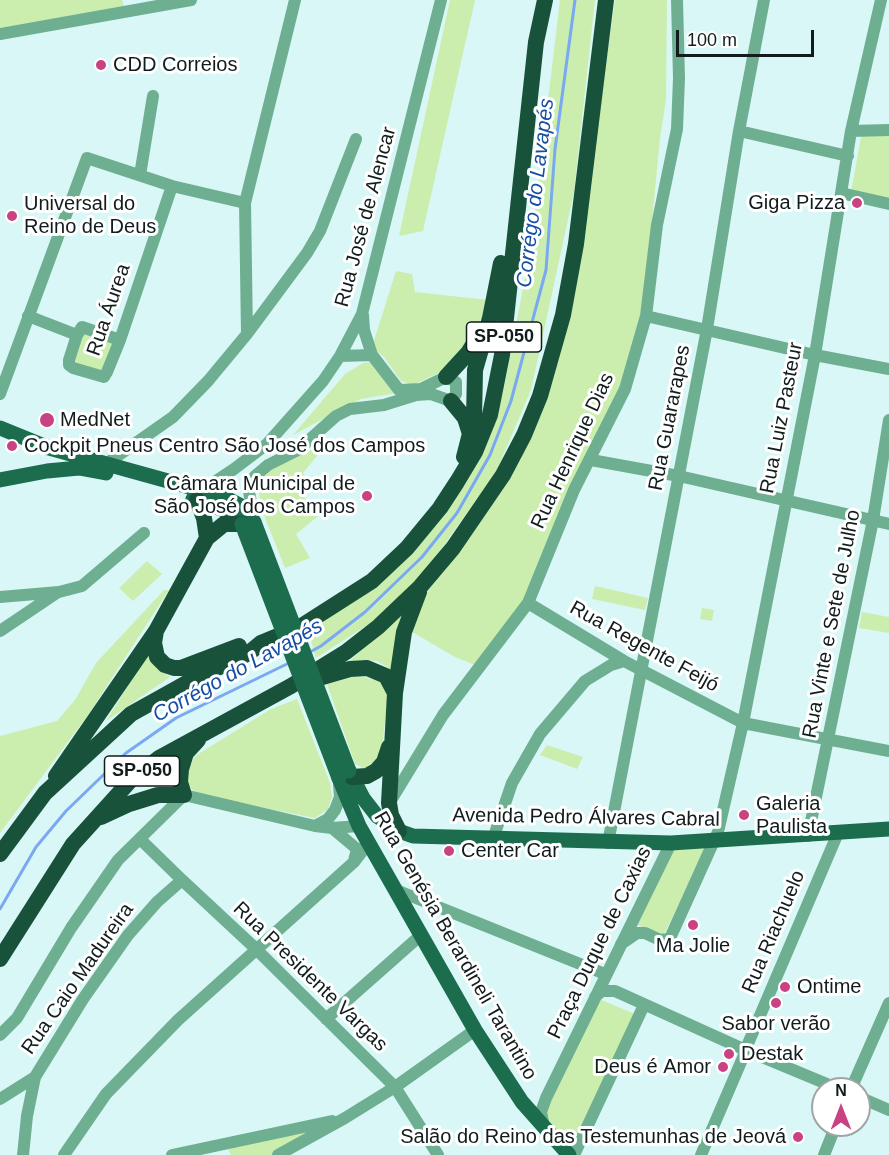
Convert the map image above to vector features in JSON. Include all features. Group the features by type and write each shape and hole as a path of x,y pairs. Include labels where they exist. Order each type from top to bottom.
{"highway":[{"path":"536,42 537,0"},
{"name":"SP-050","path":"0,854 45,793 131,714 192,680 249,653 261,643 300,627 372,581 407,548 440,508 457,482 475,452 490,415 502,355 536,42 545,0"},
{"name":"SP-050","path":"0,959 72,844 130,781 159,758 291,686 346,652 378,627 420,587 453,548 503,475 524,435 540,396 563,315 571,276 606,0"},
{"path":"457,482 474,418 475,370 499,278 511,206 521,183"},
{"path":"446,377 468,353 490,318"},
{"path":"451,401 465,418 470,434"},
{"path":"199,495 207,538"},
{"path":"45,793 156,631 207,538 224,524 248,523"},
{"path":"399,831 391,814 389,803 395,693 404,632 420,587"},
{"path":"156,631 154,643 157,657 165,665 174,668 247,644 261,643"},
{"path":"291,686 350,669 367,668 386,676 395,693"},
{"path":"92,822 129,804 158,795 184,795 180,782 181,769 186,753 202,734"},
{"path":"346,775 367,776 376,771 384,762 393,735"}],"main road":[{"path":"0,428 50,448 199,495 248,523 346,775"},
{"path":"47,471 55,463 50,448"},
{"path":"0,480 47,471 79,468 199,495"},
{"name":"Avenida Pedro Álvares Cabral","path":"346,775 377,816 399,831 413,836 671,843 889,829"},
{"name":"Rua Genésia Berardineli Tarantino","path":"346,775 363,832 475,1030 522,1101 566,1154"}],"street":[{"path":"0,34 130,5 191,0"},
{"path":"246,334 245,203 295,0"},
{"name":"Rua José de Alencar","path":"199,495 267,444 323,381 340,356 362,314 441,0"},
{"name":"Rua Henrique Dias","path":"389,803 443,715 528,603 574,490 625,389 646,316 657,225 677,129 679,78 677,0"},
{"name":"Rua Guararapes","path":"608,843 707,329 739,131 764,0"},
{"name":"Rua Luiz Pasteur","path":"645,933 660,940 671,936 714,841 743,723 815,355 851,131 881,0"},
{"path":"140,175 153,96"},
{"path":"851,131 889,130"},
{"path":"739,131 848,156"},
{"path":"105,464 173,417 208,381 246,334 307,253 320,231 356,139"},
{"path":"0,394 87,158 172,186 245,203"},
{"name":"Rua Áurea","path":"77,335 69,365 72,368 104,377 120,340 172,186"},
{"path":"840,193 889,204"},
{"path":"248,523 249,487 255,476 268,465 298,450 344,411 384,405 425,394 451,401 458,391 456,382 446,377 422,389 399,390 372,356 362,314"},
{"path":"28,316 77,335 82,327 120,340"},
{"path":"646,316 815,355 889,369"},
{"path":"340,356 372,356"},
{"name":"Rua Vinte e Sete de Julho","path":"808,836 873,520 889,420"},
{"path":"267,444 265,453 268,465"},
{"path":"591,460 679,476 889,524"},
{"path":"0,597 59,592 82,586 144,533"},
{"path":"0,631 59,592"},
{"name":"Rua Regente Feijó","path":"528,603 624,661 743,723 889,751"},
{"path":"493,839 512,783 540,734 585,681 611,665 624,661"},
{"path":"315,826 328,819 335,810 346,775"},
{"path":"0,1035 17,1018 71,928 118,860 184,795 315,826 363,832 364,849 354,862 255,948 178,1020 106,1095 70,1153"},
{"path":"332,828 357,849 354,862"},
{"name":"Rua Riachuelo","path":"701,1155 838,833"},
{"name":"Rua Presidente Vargas","path":"140,839 255,948 395,1087 438,1155"},
{"name":"Praça Duque de Caxias","path":"544,1127 541,1112 546,1098 671,843"},
{"path":"354,862 369,857 378,858"},
{"name":"Rua Caio Madureira","path":"23,1155 27,1116 35,1077 83,999 128,935 157,902 182,880"},
{"path":"396,890 605,974"},
{"path":"636,912 637,924 645,933"},
{"path":"621,944 633,934 645,933"},
{"path":"326,1019 421,935"},
{"path":"595,997 602,991 615,991 811,1077"},
{"path":"856,1077 889,1003"},
{"path":"566,1154 644,1005"},
{"path":"278,1155 395,1087 475,1030"},
{"name":"Rua Caio Madureira","path":"0,1099 35,1077"},
{"path":"871,1102 889,1110"},
{"path":"172,1155 222,1150 345,1118"},
{"path":"824,1155 831,1137"}],"green space":[{"path":"0,0 122,0 124,6 0,29"},
{"path":"450,0 475,0 423,231 399,236"},
{"path":"560,0 595,0 574,192 531,390 496,472 417,583 372,622 316,658 308,631 382,583 495,420 505,383 530,251"},
{"path":"615,0 667,0 666,100 660,138 643,316 622,388 525,602 475,665 455,657 412,632 423,595 542,395 586,200"},
{"path":"871,134 889,135 889,200 851,192 861,137"},
{"path":"396,271 412,274 415,292 488,300 486,309 466,345 443,371 413,385 401,381 384,357 372,347"},
{"path":"84,331 113,341 102,374 73,364"},
{"path":"372,362 397,393 361,399 293,435 345,374 363,363"},
{"path":"329,441 303,473 308,486 304,497 322,513 296,534 310,558 285,568 265,518 258,489 269,471"},
{"path":"147,561 162,574 133,601 119,588"},
{"path":"595,586 648,598 645,610 592,599"},
{"path":"164,590 169,590 88,715 0,833 0,736 57,721 75,700 96,663"},
{"path":"702,608 714,610 712,621 700,619"},
{"path":"402,611 394,674 377,661 349,662"},
{"path":"862,612 889,617 889,633 859,628"},
{"path":"153,646 156,668 170,677 106,721"},
{"path":"357,676 378,680 388,693 383,740 375,766 363,768 355,764 327,684"},
{"path":"297,699 330,783 332,797 328,809 315,818 198,795 188,785 187,772 195,756 271,709"},
{"path":"547,745 583,757 577,769 540,755"},
{"path":"675,846 703,848 705,852 662,938 636,924"},
{"path":"599,999 635,1014 572,1149 543,1113"},
{"path":"325,1125 277,1155 231,1155 228,1149"}],"waterway":[{"name":"Corrégo do Lavapés","path":"310,652 365,612 422,557 457,513 490,455 511,401 546,270 555,149 575,0"},
{"name":"Corrégo do Lavapés","path":"0,909 36,847 66,811 126,753 176,718 291,662"}],"place":[{"name":"CDD Correios","path":"101,65"},
{"name":"Giga Pizza","path":"857,203"},
{"name":"Universal do Reino de Deus","path":"12,216"},
{"name":"MedNet","path":"47,420"},
{"name":"Cockpit Pneus Centro São José dos Campos","path":"12,446"},
{"name":"Câmara Municipal de São José dos Campos","path":"367,496"},
{"name":"Galeria Paulista","path":"744,815"},
{"name":"Center Car","path":"449,851"},
{"name":"Ma Jolie","path":"693,925"},
{"name":"Ontime","path":"785,987"},
{"name":"Sabor verão","path":"776,1003"},
{"name":"Destak","path":"729,1054"},
{"name":"Deus é Amor","path":"723,1067"},
{"name":"Salão do Reino das Testemunhas de Jeová","path":"798,1137"}]}
